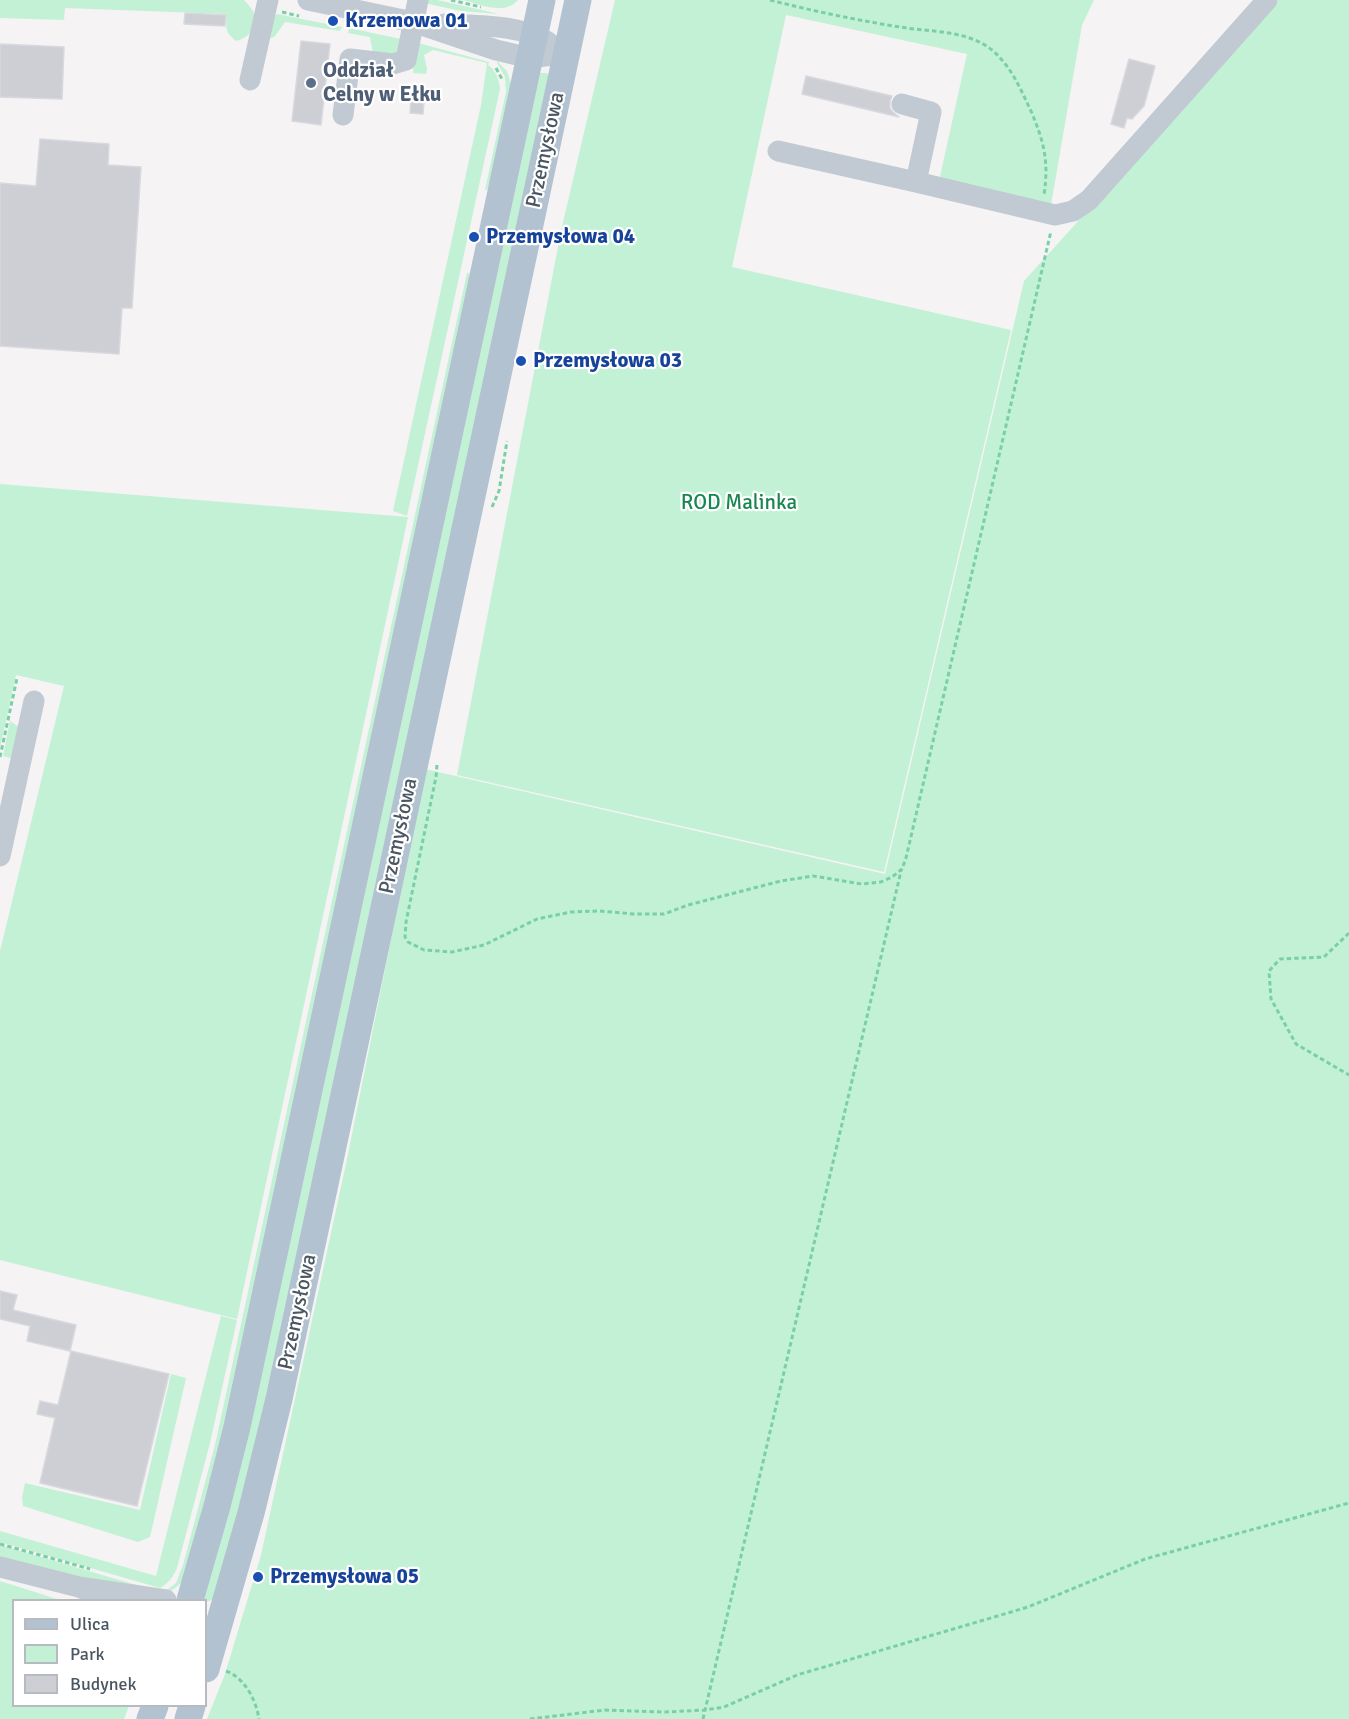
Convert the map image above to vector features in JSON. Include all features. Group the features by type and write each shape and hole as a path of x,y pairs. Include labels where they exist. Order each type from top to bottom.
{"main road":[{"name":"Przemysłowa","path":"190,1599 232,1449 542,0"},
{"name":"Przemysłowa","path":"207,1656 210,1625 251,1513 279,1399 578,0"}],"street":[{"path":"250,80 268,0"},
{"path":"308,0 414,22 501,28 532,46 567,53"},
{"path":"343,114 350,59 393,64 406,60 418,0"},
{"path":"778,152 1048,214 1073,211 1089,200 1267,0"},
{"path":"902,104 931,112 915,182"},
{"path":"0,856 34,701"},
{"path":"0,1567 79,1587 159,1599"},
{"path":"79,1587 108,1599"}],"path":[{"path":"451,0 482,7"},
{"path":"703,1719 906,858 1048,214 1046,156 1041,135 1015,78 1005,62 988,47 952,34 859,20 770,0"},
{"path":"491,509 499,491 508,433"},
{"path":"0,757 17,678"},
{"path":"437,765 406,922 405,937 408,942 424,950 452,952 484,945 537,919 571,912 664,914 688,905 781,881 813,876 862,884 881,882 902,869"},
{"path":"1349,933 1324,957 1280,959 1269,971 1271,999 1296,1044 1349,1075"},
{"path":"530,1719 605,1710 665,1713 724,1707 797,1675 1028,1607 1145,1559 1349,1503"},
{"path":"0,1544 100,1572"},
{"path":"207,1667 230,1672 239,1677 254,1700 259,1719"}],"green space":[{"path":"0,0 244,0 253,11 255,21 249,34 236,41 228,32 226,14 65,8 64,20 0,18"},
{"path":"424,0 437,0 499,14 461,11 424,3"},
{"path":"463,0 518,0 513,5 492,8"},
{"name":"ROD Malinka","path":"615,0 1094,0 1082,25 1051,205 939,181 967,54 786,15 732,267 1011,330 884,872 457,775 561,231"},
{"path":"1278,0 1349,0 1349,1719 207,1719 225,1674 261,1555 346,1164 425,769 885,874 1024,281"},
{"path":"277,14 342,27 340,31 285,22 272,38 269,37 273,17"},
{"path":"349,28 401,39 399,57 373,54 370,37 348,33"},
{"path":"418,43 489,62 488,65 497,76 500,89 407,516 393,511 481,105 487,63 433,50 424,55 426,74 413,73 414,53"},
{"path":"497,61 507,71 512,87 496,163 487,190 485,190 506,92 505,77"},
{"path":"540,73 547,73 550,78 269,1399 215,1596 207,1602 207,1599 203,1599"},
{"path":"467,273 469,273 469,288 234,1389 183,1581 168,1592 167,1590 176,1583 183,1565 215,1445"},
{"path":"0,484 408,517 237,1319 0,1260 0,951 64,686 16,675 0,748"},
{"path":"10,721 19,727 11,758 3,756"},
{"path":"221,1316 237,1320 210,1443 177,1568 168,1582 160,1588 0,1542 0,1531 156,1576"},
{"path":"171,1374 186,1378 150,1537 138,1542 23,1506 25,1483 140,1510"},
{"path":"0,1545 157,1591 101,1582 0,1557"},
{"path":"0,1581 57,1599 12,1599 12,1707 129,1707 124,1719 0,1719"}],"building":[{"path":"185,13 226,15 225,26 184,24"},
{"name":"Oddział Celny w Ełku","path":"301,41 330,44 321,125 292,121"},
{"path":"0,44 64,47 62,99 0,97"},
{"path":"1129,59 1155,66 1144,106 1132,119 1127,118 1124,128 1111,124"},
{"path":"806,76 892,96 890,108 899,117 802,94"},
{"path":"411,100 424,101 423,114 410,113"},
{"path":"40,139 109,144 108,165 141,167 132,308 122,308 119,354 0,346 0,183 36,186"},
{"path":"0,1291 17,1295 13,1310 76,1325 70,1351 27,1341 30,1326 0,1319"},
{"path":"71,1351 169,1374 137,1506 40,1483 55,1418 37,1414 40,1401 58,1405"}],"place":[{"name":"Krzemowa 01","path":"333,21"},
{"name":"Oddział Celny w Ełku","path":"311,83"},
{"name":"Przemysłowa 04","path":"474,237"},
{"name":"Przemysłowa 03","path":"521,361"},
{"name":"Przemysłowa 05","path":"258,1577"}]}
